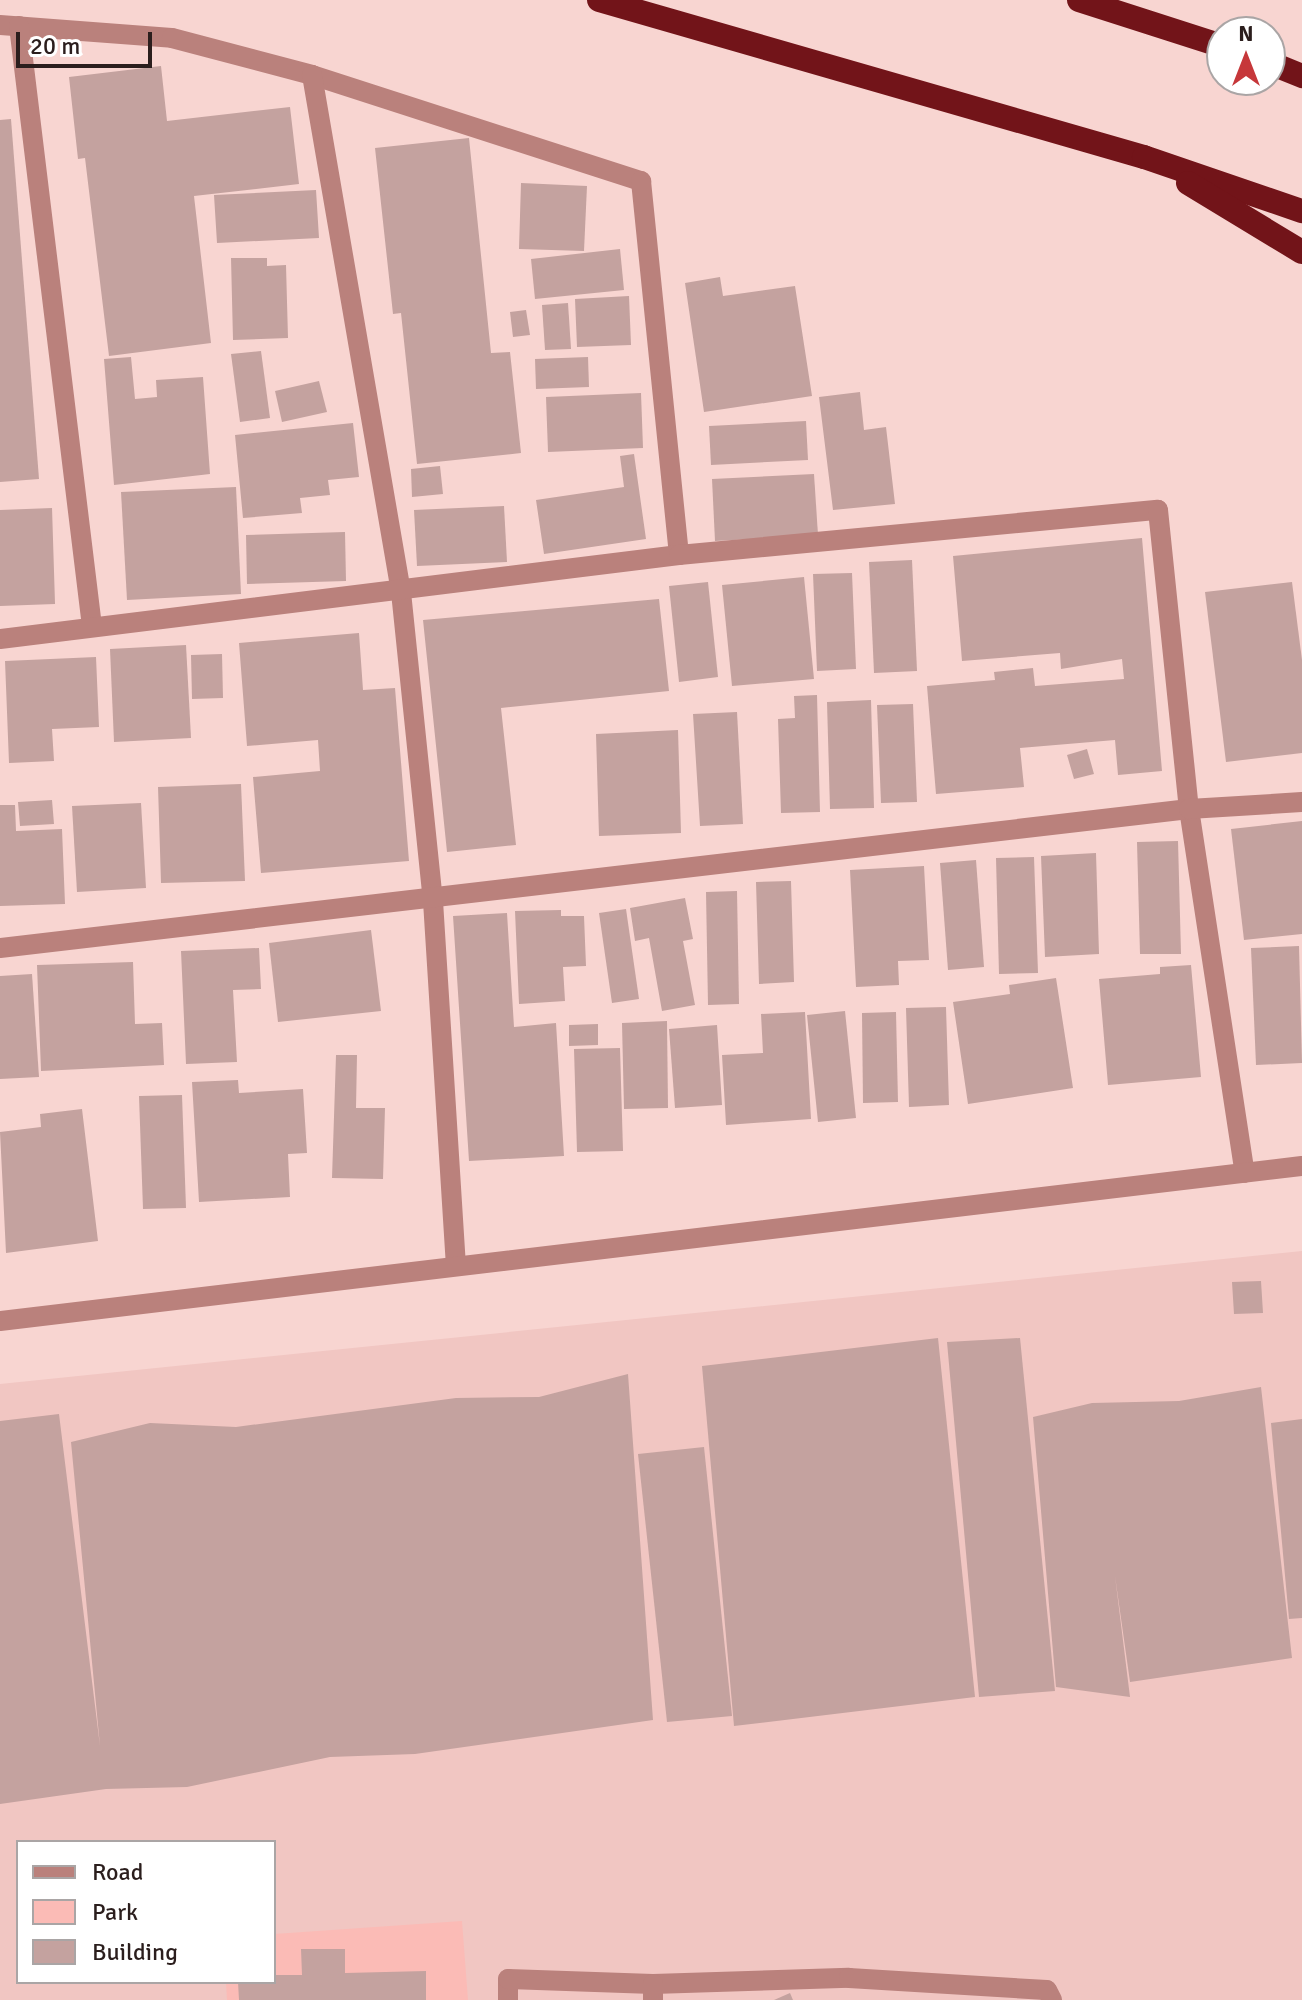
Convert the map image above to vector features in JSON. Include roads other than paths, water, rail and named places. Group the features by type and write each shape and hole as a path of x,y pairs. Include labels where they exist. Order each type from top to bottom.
{"highway":[{"path":"599,0 1144,157 1302,211"},
{"path":"1079,0 1206,41"},
{"path":"1144,157 1302,252"}],"street":[{"path":"92,627 9,26 172,38 312,75 641,181 679,555"},
{"path":"312,75 401,592 433,901 456,1263"},
{"path":"0,639 401,592 679,555 1158,510 1189,809 1245,1173"},
{"path":"0,948 433,901 1189,809 1302,802"},
{"path":"0,1321 456,1263 1302,1166"},
{"path":"508,2000 508,1979 653,1992 849,1978 1047,1990 1052,2000"}]}
